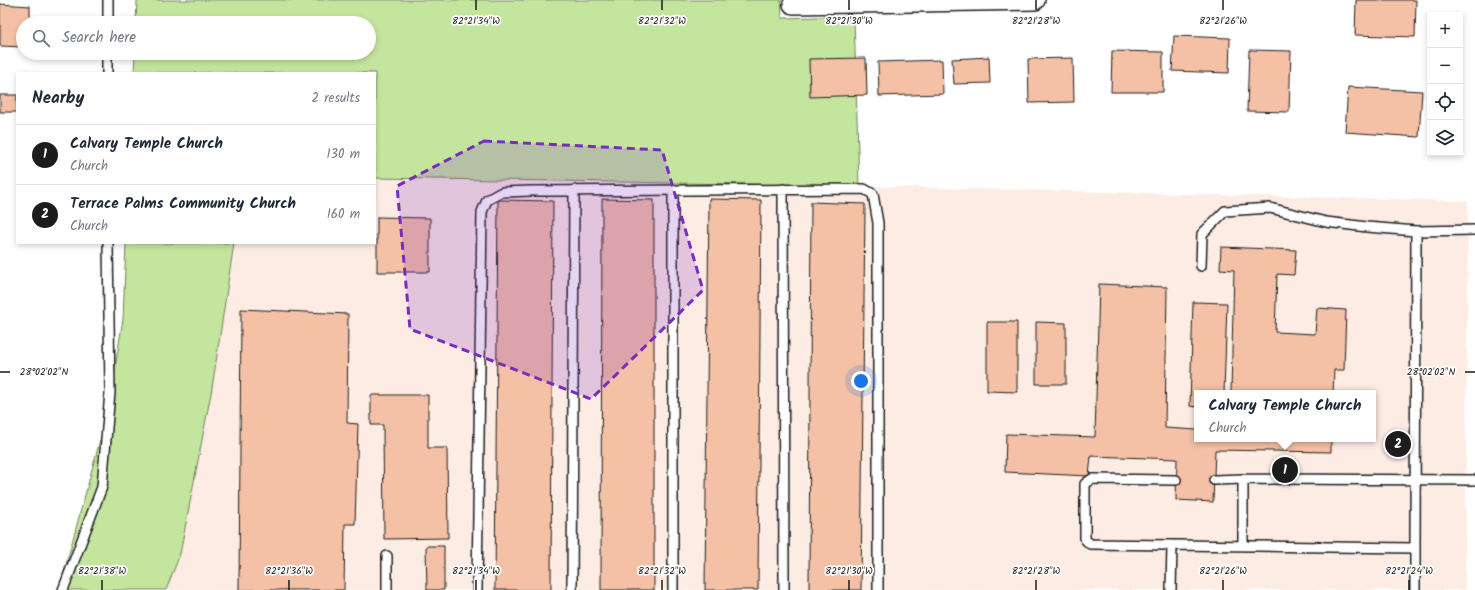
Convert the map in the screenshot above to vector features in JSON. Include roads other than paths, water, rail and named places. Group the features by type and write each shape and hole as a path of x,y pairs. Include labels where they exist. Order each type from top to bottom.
{"street":[{"path":"793,4 1035,0"}],"lane":[{"path":"108,0 108,16"},
{"path":"107,60 107,72"},
{"path":"783,189 784,590"},
{"path":"477,590 482,212 487,200 502,192 574,190 864,189 873,194 878,223 878,590"},
{"path":"572,590 574,190"},
{"path":"673,190 673,590"},
{"path":"1201,266 1202,234 1225,211 1270,208 1326,222 1367,227 1416,231 1475,230"},
{"path":"1415,590 1416,231"},
{"path":"63,590 102,487 110,392 108,244"},
{"path":"1176,480 1092,479 1085,484 1085,539 1090,544 1415,548"},
{"path":"1243,479 1243,546"},
{"path":"1214,480 1475,480"},
{"path":"1171,590 1172,545"},
{"path":"387,556 387,590"}],"place":[{"name":"Terrace Palms Community Church","path":"1398,444"},
{"name":"Calvary Temple Church","path":"1285,470"}]}
